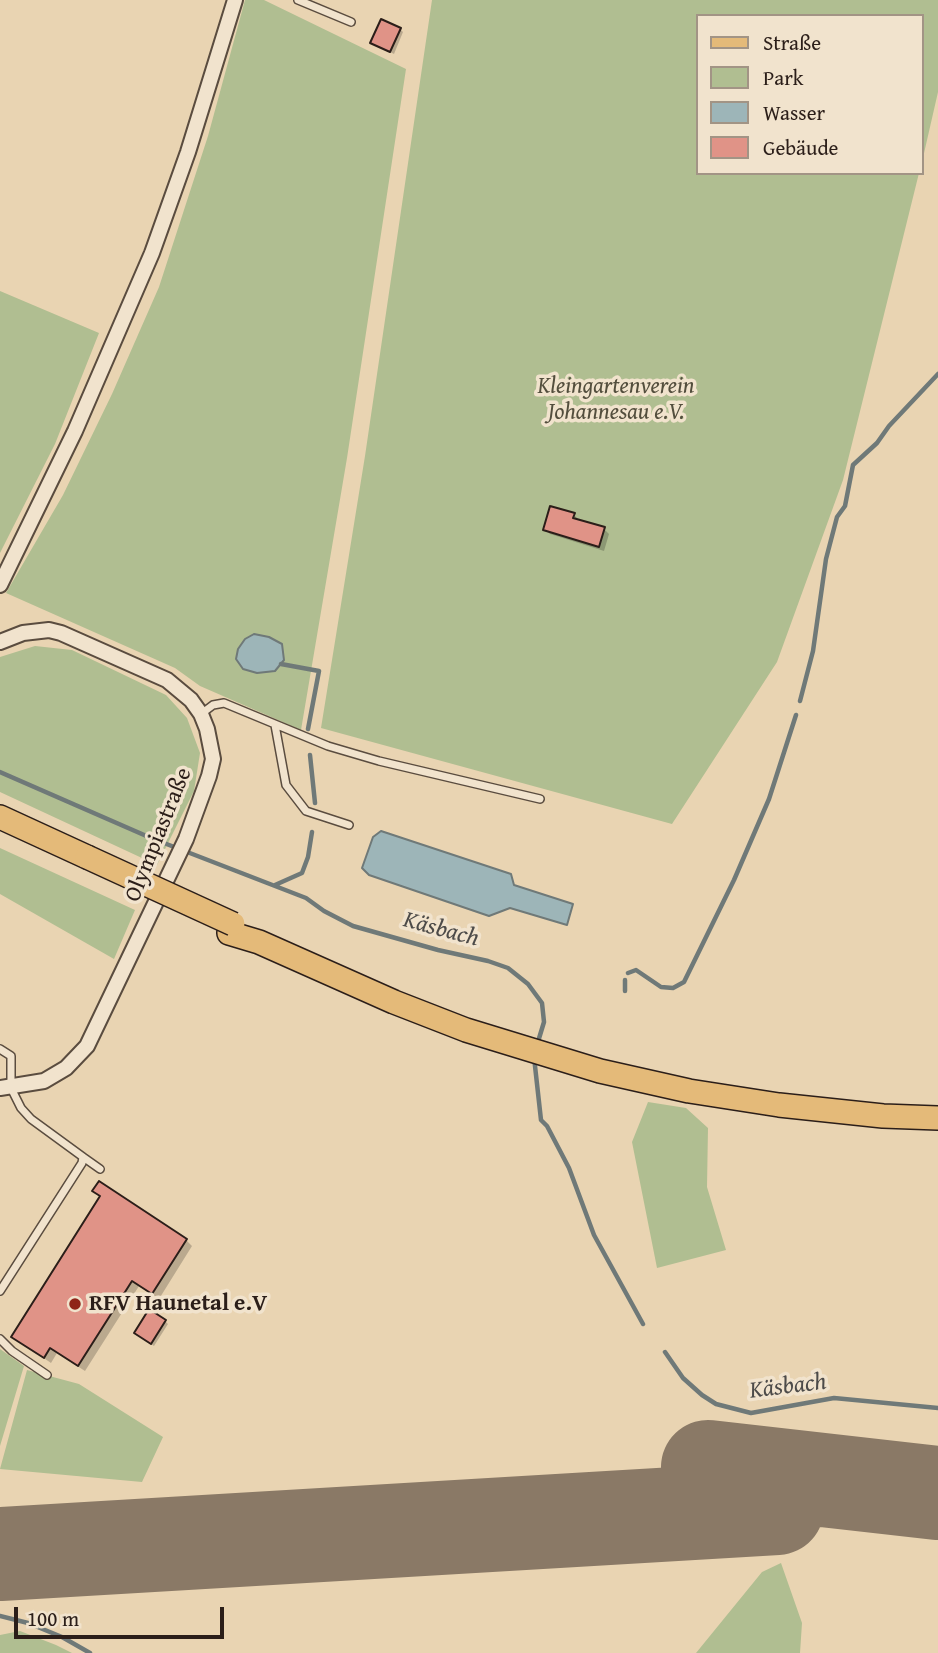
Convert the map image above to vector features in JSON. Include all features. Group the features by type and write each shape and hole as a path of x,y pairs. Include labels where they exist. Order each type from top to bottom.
{"main road":[{"path":"0,817 86,861 259,942 360,988 466,1030 600,1071 689,1091 817,1110 938,1118"},
{"path":"0,827 86,861"}],"street":[{"path":"0,584 75,431 152,253 188,152 235,0"},
{"name":"Olympiastraße","path":"0,642 23,633 49,630 74,637 167,680 191,700 201,714 213,759 186,839 87,1045 66,1068 44,1081 6,1088"}],"lane":[{"path":"298,0 351,22"},
{"path":"201,714 213,705 224,703 328,746 379,761 540,799"},
{"path":"275,725 286,785 306,811 349,825"},
{"path":"0,1049 11,1056 6,1088 30,1119 83,1160 100,1169"},
{"path":"0,1291 83,1160"},
{"path":"0,1339 47,1375"}],"green space":[{"path":"245,0 264,0 406,69 347,458 301,730 200,686 175,668 6,593 63,495 112,394 159,287 208,136"},
{"name":"Kleingartenverein Johannesau e.V.","path":"432,0 938,0 938,92 924,153 924,14 696,14 696,175 919,175 843,480 777,662 672,824 321,728 365,456"},
{"path":"0,291 99,333 55,444 0,553"},
{"path":"35,646 72,650 166,695 187,718 200,753 194,791 157,865 0,792 0,657"},
{"path":"0,848 135,910 114,959 0,894"},
{"path":"648,1102 686,1108 708,1128 707,1187 726,1250 657,1268 632,1142"},
{"path":"0,1349 24,1366 0,1446"},
{"path":"27,1370 79,1384 163,1437 142,1482 0,1469"},
{"path":"781,1563 802,1623 800,1653 696,1653 762,1572"},
{"path":"20,1631 72,1653 0,1653 0,1635"}],"water":[{"path":"254,634 269,637 282,644 284,660 275,671 257,673 243,669 236,659 238,649 245,639"},
{"path":"381,831 511,874 514,885 573,904 567,925 510,908 489,916 369,875 362,868 373,837"}],"building":[{"path":"381,19 401,28 390,52 370,43"},
{"path":"550,506 575,513 573,518 605,527 599,547 543,530"},
{"name":"RFV Haunetal e.V","path":"99,1181 187,1239 152,1294 132,1281 78,1366 50,1348 44,1358 11,1337 100,1196 92,1191"},
{"path":"149,1309 166,1320 151,1344 134,1333"}],"waterway":[{"path":"800,701 813,651 826,559 837,517 845,506 853,465 877,443 889,426 938,374"},
{"path":"281,664 319,671 308,729"},
{"path":"628,973 636,970 661,987 673,988 684,982 734,880 769,799 796,715"},
{"path":"310,755 315,803"},
{"name":"Käsbach","path":"0,772 151,838 306,898 353,926 508,968 528,984 542,1003 544,1022 537,1045"},
{"path":"275,885 302,873 312,832"},
{"path":"625,980 625,991"},
{"name":"Käsbach","path":"534,1057 541,1120 547,1126 569,1168 594,1235 643,1324"},
{"name":"Käsbach","path":"665,1352 683,1378 702,1395 716,1404 751,1413 834,1398 938,1408"},
{"path":"0,1616 28,1623 62,1637 90,1653"}],"runway":[{"path":"708,1467 938,1493"},
{"path":"0,1554 777,1508"}],"place":[{"name":"RFV Haunetal e.V","path":"75,1304"}]}
